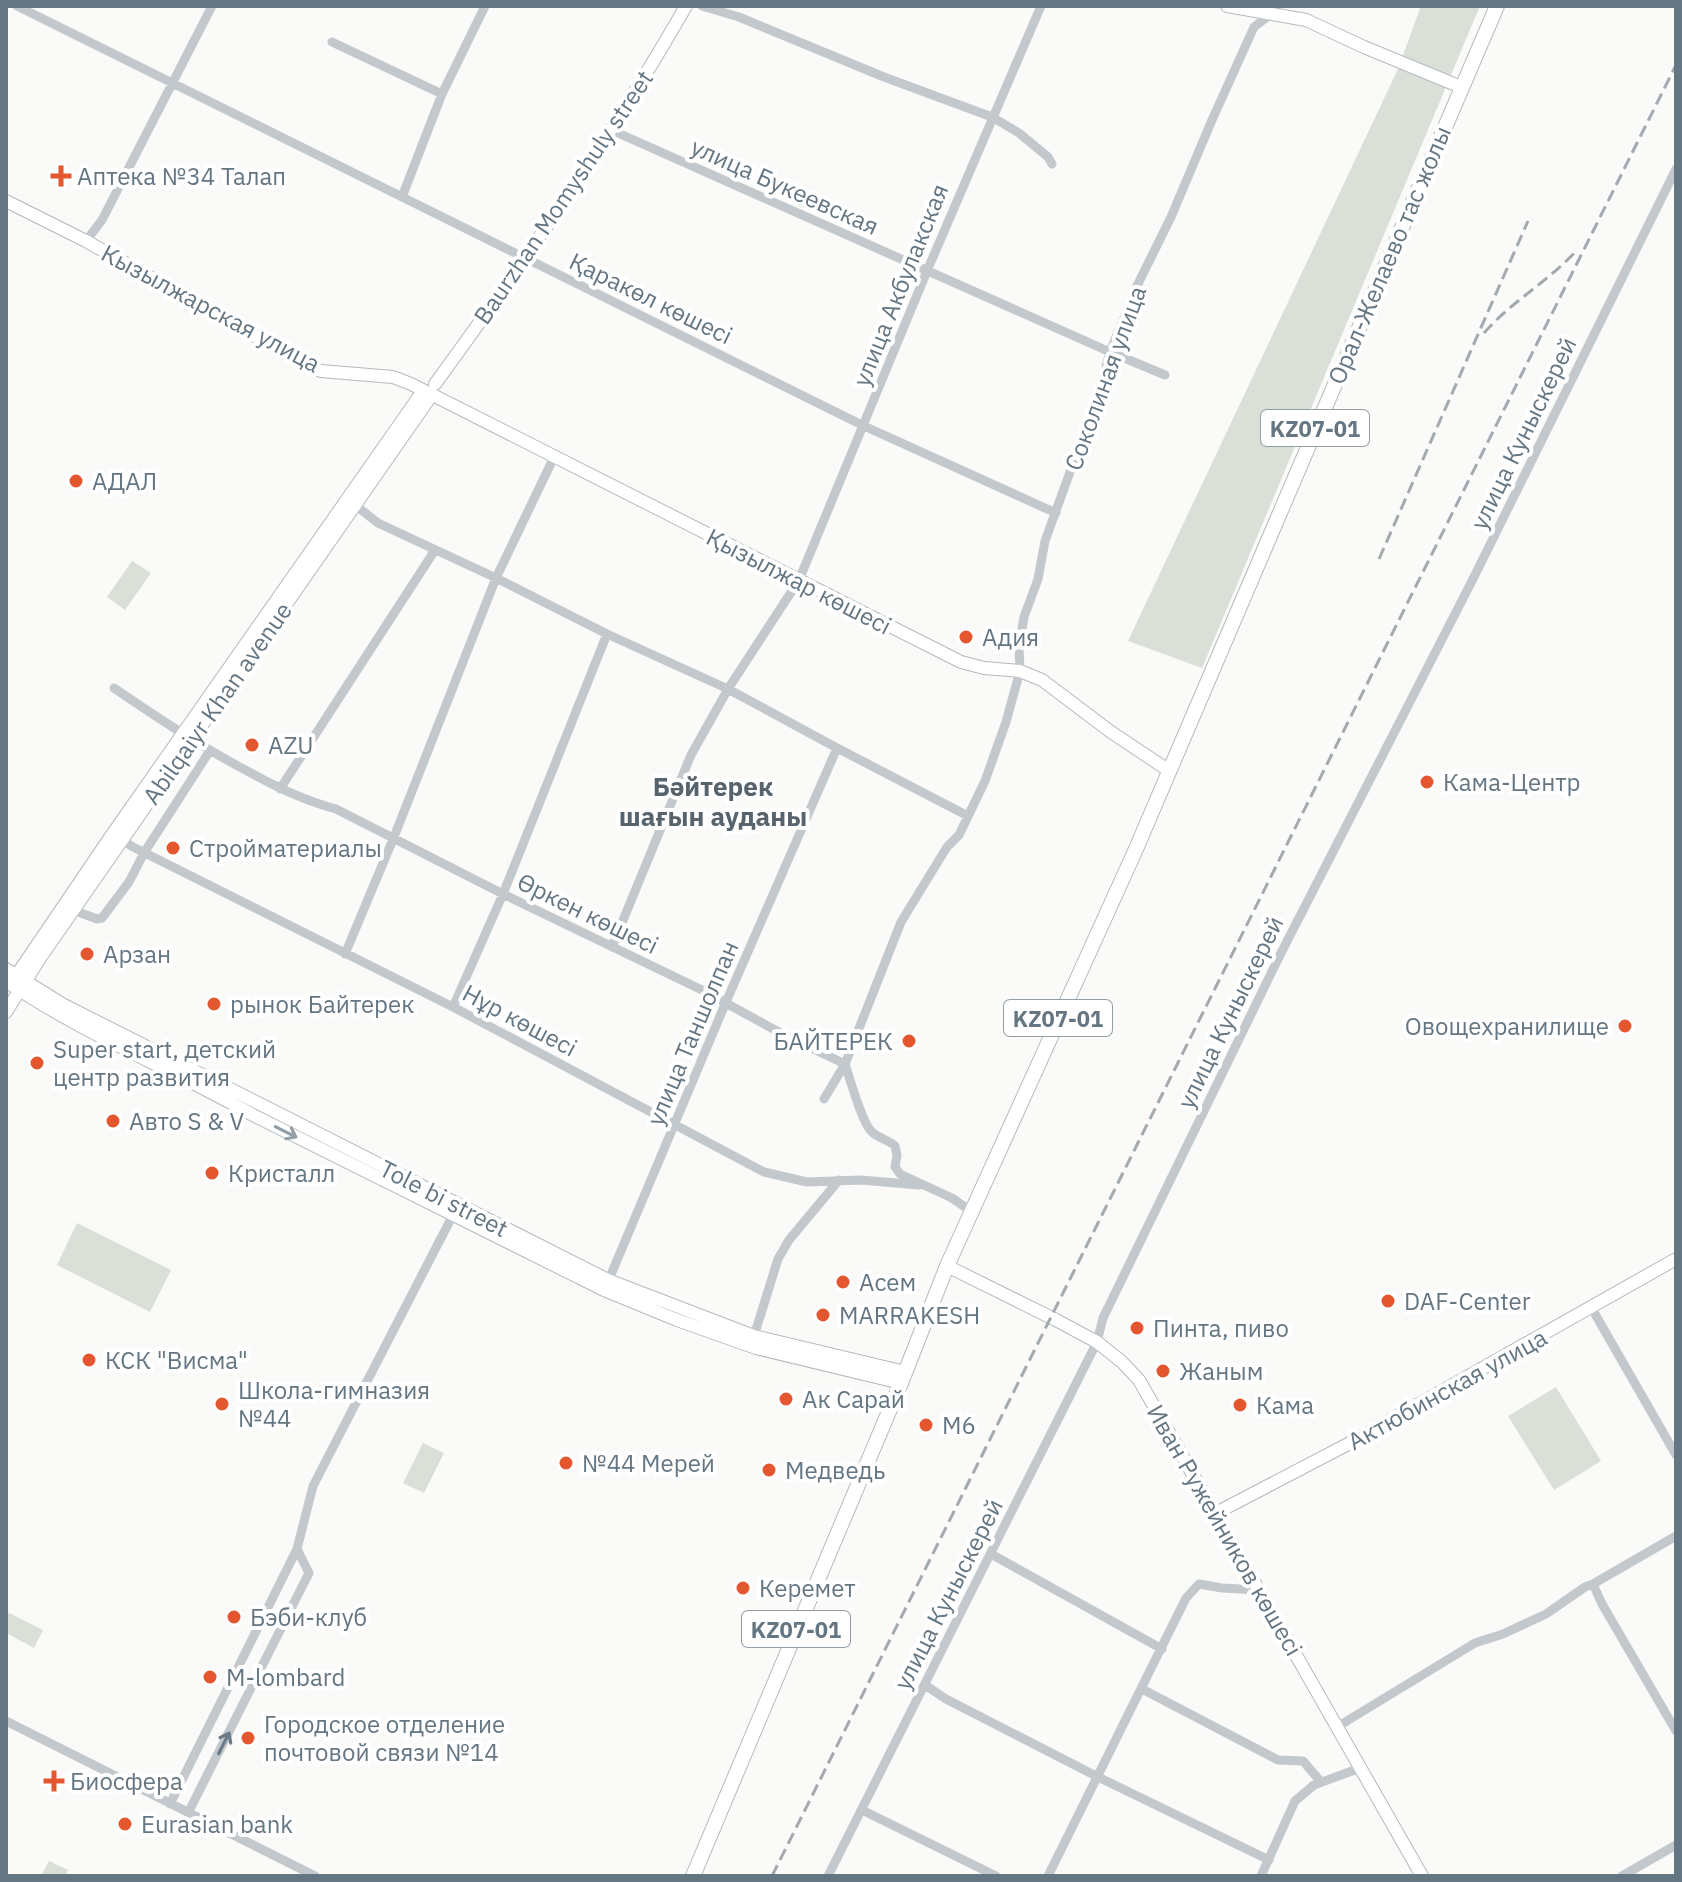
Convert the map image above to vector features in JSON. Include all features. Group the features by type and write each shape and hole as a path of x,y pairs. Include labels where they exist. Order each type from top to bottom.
{"main road":[{"name":"Орал-Желаево тас жолы","path":"1168,770 1497,6"},
{"name":"KZ07-01","path":"693,1876 903,1378 947,1266 1136,849 1168,770"}],"street":[{"name":"Қаракөл көшесі","path":"17,6 864,426 1056,513"},
{"path":"86,241 102,220 212,6"},
{"path":"402,197 442,94 485,6"},
{"name":"Baurzhan Momyshuly street","path":"430,390 526,259 652,65 686,6"},
{"path":"702,6 739,17 884,77 992,117 1019,133 1052,164"},
{"name":"улица Акбулакская","path":"612,947 691,755 728,689 799,580 1041,6"},
{"path":"1227,6 1306,20 1461,87"},
{"name":"Соколиная улица","path":"824,1099 845,1064 901,922 947,847 959,835 985,781 1020,671 1019,647 1024,617 1038,579 1045,541 1099,392 1110,352 1254,27 1271,14"},
{"path":"332,42 442,94"},
{"name":"улица Букеевская","path":"609,129 1165,375"},
{"name":"улица Куныскерей","path":"828,1876 1097,1342 1103,1318 1280,955 1460,605 1676,169"},
{"name":"Кызылжарская улица","path":"6,201 86,241 306,365 321,371 393,377 430,390"},
{"name":"Қызылжар көшесі","path":"430,390 554,457 961,662 984,668 1020,671 1042,680 1168,770"},
{"name":"Abilqaiyr Khan avenue","path":"182,734 355,505 430,390"},
{"name":"Abilqaiyr Khan avenue","path":"13,982 73,910 182,734 430,390"},
{"path":"345,954 496,578 554,457"},
{"path":"355,505 378,523 728,689 968,816"},
{"path":"280,789 435,550"},
{"path":"453,1007 503,894 607,634"},
{"name":"Өркен көшесі","path":"114,688 209,752 280,789 336,809 394,837 845,1064"},
{"name":"улица Таншолпан","path":"606,1285 837,748"},
{"path":"73,910 102,918 129,882 144,853 209,752"},
{"name":"Abilqaiyr Khan avenue","path":"6,1012 13,982 120,833"},
{"name":"Нұр көшесі","path":"120,833 144,853 453,1007 764,1172 807,1182 839,1180 927,1185"},
{"name":"Tole bi street","path":"13,982 57,1013 677,1320 756,1348 903,1378"},
{"path":"845,1064 864,1119 873,1133 895,1146 895,1167 900,1174 952,1198 972,1212"},
{"path":"754,1336 778,1259 789,1240 839,1180"},
{"path":"170,1804 297,1549 313,1486 455,1210"},
{"name":"Актюбинская улица","path":"1216,1513 1350,1443 1676,1259"},
{"name":"Иван Ружейников көшесі","path":"947,1266 1097,1342 1139,1380 1422,1876"},
{"name":"Tole bi street","path":"606,1285 754,1336 903,1378"},
{"path":"1591,1307 1676,1455"},
{"path":"1337,1727 1475,1643 1546,1614 1585,1587 1676,1536"},
{"path":"188,1813 309,1573 297,1549"},
{"path":"991,1554 1162,1649"},
{"path":"1048,1876 1186,1598 1199,1584 1259,1590"},
{"path":"1593,1584 1676,1731"},
{"path":"925,1685 946,1699 1098,1777 1269,1860"},
{"path":"1142,1689 1278,1760 1303,1761 1321,1782"},
{"path":"6,1721 315,1876"},
{"path":"1261,1876 1295,1801 1314,1785 1360,1768"},
{"path":"862,1810 996,1876"},
{"path":"1622,1876 1676,1845"}],"shaded area":[{"path":"1421,6 1480,6 1202,668 1128,641 1398,69"},
{"path":"132,561 151,573 125,610 107,597"},
{"path":"77,1223 171,1270 150,1312 57,1265"},
{"path":"1556,1387 1601,1461 1554,1490 1508,1416"},
{"path":"423,1443 444,1453 424,1493 403,1483"},
{"path":"9,1613 43,1630 34,1648 6,1633"},
{"path":"49,1861 68,1870 65,1876 41,1876"}],"railway":[{"path":"772,1876 1676,65"},
{"path":"1379,559 1528,221"},
{"path":"1484,333 1577,250"}],"place":[{"name":"Аптека №34 Талап","path":"61,176"},
{"name":"АДАЛ","path":"76,481"},
{"name":"Адия","path":"966,637"},
{"name":"AZU","path":"252,745"},
{"name":"Кама-Центр","path":"1427,782"},
{"name":"Стройматериалы","path":"173,848"},
{"name":"Арзан","path":"87,954"},
{"name":"рынок Байтерек","path":"214,1004"},
{"name":"Овощехранилище","path":"1625,1026"},
{"name":"БАЙТЕРЕК","path":"909,1041"},
{"name":"Super start, детский центр развития","path":"37,1063"},
{"name":"Авто S & V","path":"113,1121"},
{"name":"Кристалл","path":"212,1173"},
{"name":"Асем","path":"843,1282"},
{"name":"DAF-Center","path":"1388,1301"},
{"name":"MARRAKESH","path":"823,1315"},
{"name":"Пинта, пиво","path":"1137,1328"},
{"name":"КСК \"Висма\"","path":"89,1360"},
{"name":"Жаным","path":"1163,1371"},
{"name":"Ак Сарай","path":"786,1399"},
{"name":"Школа-гимназия №44","path":"222,1404"},
{"name":"Кама","path":"1240,1405"},
{"name":"М6","path":"926,1425"},
{"name":"№44 Мерей","path":"566,1463"},
{"name":"Медведь","path":"769,1470"},
{"name":"Керемет","path":"743,1588"},
{"name":"Бэби-клуб","path":"234,1617"},
{"name":"M-lombard","path":"210,1677"},
{"name":"Городское отделение почтовой связи №14","path":"248,1738"},
{"name":"Биосфера","path":"54,1781"},
{"name":"Eurasian bank","path":"125,1824"}],"district":[{"name":"Бәйтерек шағын ауданы","path":"713,801"}]}
